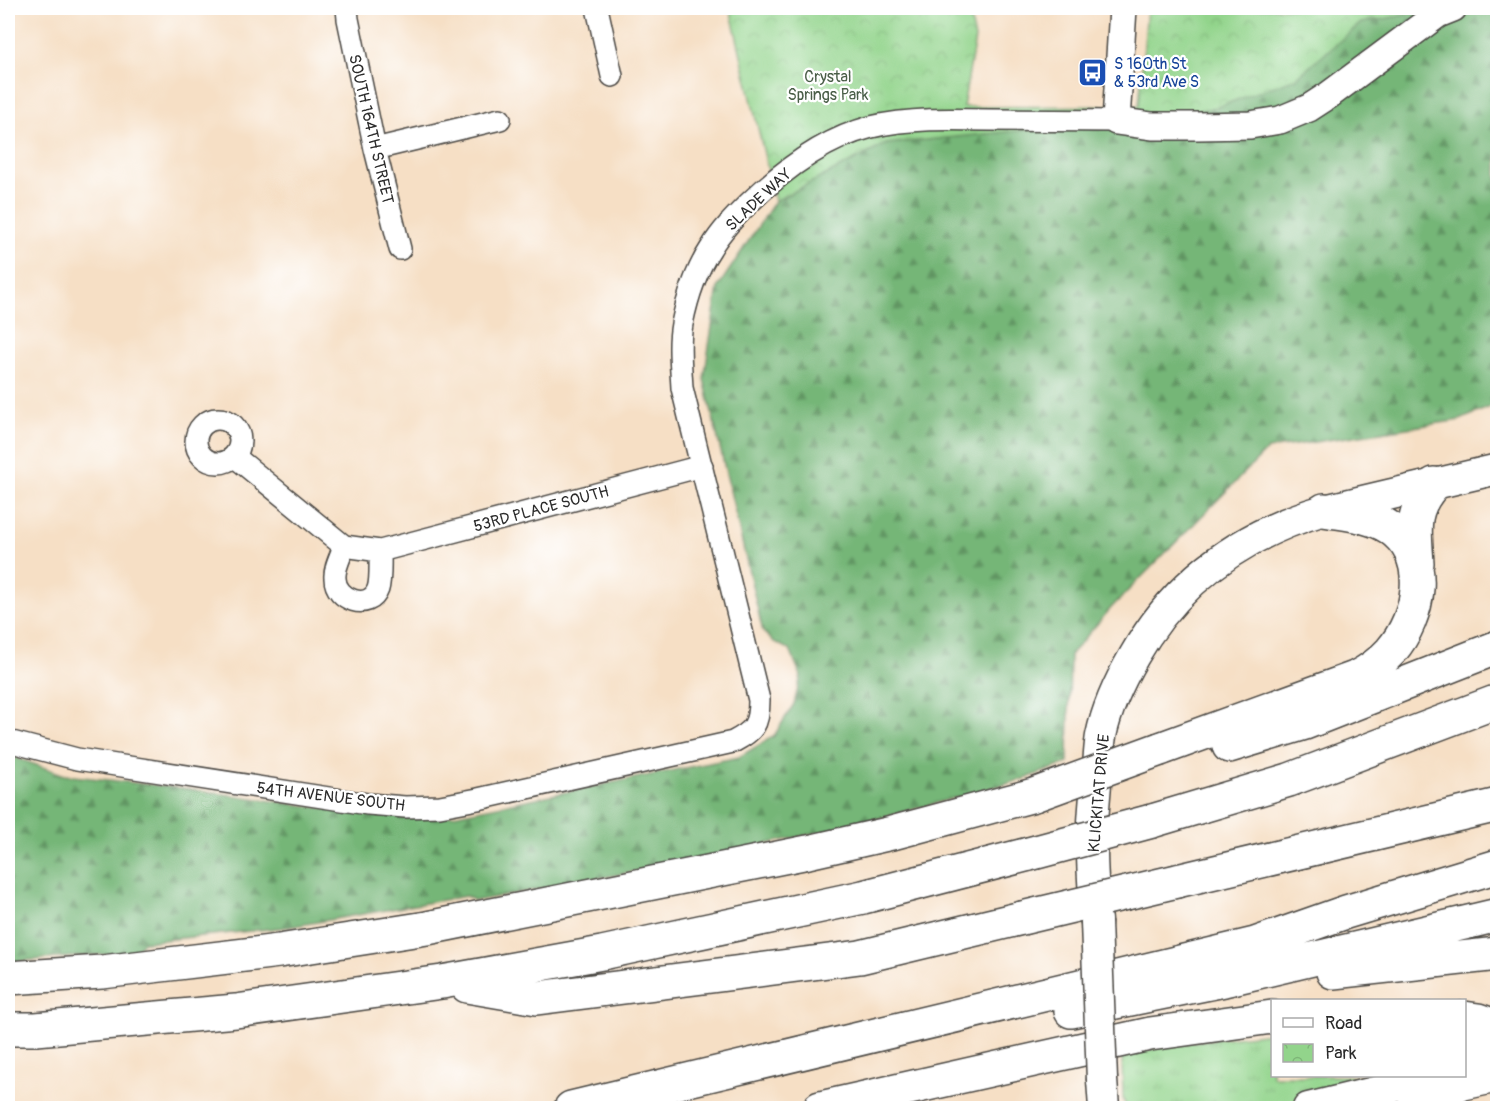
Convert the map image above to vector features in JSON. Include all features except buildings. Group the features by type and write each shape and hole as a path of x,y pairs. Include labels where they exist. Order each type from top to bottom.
{"highway":[{"path":"1161,758 1365,673 1386,657 1403,634 1412,615 1416,597 1417,573 1415,519 1425,494 1434,484"},
{"path":"1324,510 1369,518 1392,529 1409,549 1417,573"},
{"path":"8,978 102,972 279,951 427,928 808,852 892,833 1161,758 1305,723 1497,647"},
{"path":"8,1029 36,1029 236,1011 442,982 602,953 863,897 1152,821 1289,780 1497,701"},
{"path":"442,982 537,998 860,957 1497,805"},
{"path":"571,1108 1255,944 1346,912 1497,866"},
{"path":"683,1082 1013,1022 1224,980 1497,915"},
{"path":"1224,980 1341,971 1497,954"},
{"path":"820,1108 1150,1034 1271,1017"},
{"path":"1466,1018 1478,1020 1497,1028"},
{"path":"1457,1086 1473,1070 1479,1060 1476,1042 1466,1033"}],"main road":[{"name":"KLICKITAT DRIVE","path":"1103,1094 1092,851 1094,808 1101,736 1124,673 1145,637 1180,593 1201,574 1225,555 1279,526 1324,510 1497,469"},
{"path":"1391,1108 1457,1086 1497,1077"},
{"path":"1308,1108 1400,1086 1457,1086"}],"street":[{"name":"SOUTH 164TH STREET","path":"347,8 375,149 400,249"},
{"path":"597,8 612,76"},
{"path":"1123,8 1116,121 1152,126 1250,125 1280,120 1309,108 1438,14 1453,8"},
{"path":"375,149 501,119"},
{"name":"SLADE WAY","path":"755,726 759,714 759,700 682,388 682,325 694,281 710,248 728,224 772,181 830,142 871,127 943,119 1116,121"},
{"path":"234,456 344,546 335,579 340,593 350,600 362,602 373,598 379,588 381,551"},
{"name":"53RD PLACE SOUTH","path":"344,546 381,551 702,465"},
{"name":"54TH AVENUE SOUTH","path":"8,741 77,759 368,804 405,807 440,806 477,799 732,742 747,735 755,726"}],"green space":[{"name":"Crystal Springs Park","path":"730,8 968,8 975,38 963,107 1139,106 1147,8 1444,8 1361,23 1296,78 1215,108 1116,121 886,144 775,201"},
{"path":"1444,8 1497,8 1497,404 1460,420 1268,449 1112,607 1070,655 1068,763 1024,779 885,817 676,864 475,901 466,896 289,927 143,942 135,952 8,962 8,755 65,775 180,788 351,812 416,818 453,815 739,757 774,736 794,704 801,676 790,650 774,642 763,632 704,379 718,287 775,201 886,144 1116,121 1296,78 1361,23"},
{"path":"1271,1033 1271,1077 1401,1077 1269,1108 1127,1108 1123,1099 1122,1055 1191,1042"}],"place":[{"name":"S 160th St & 53rd Ave S","path":"1093,72"}]}
